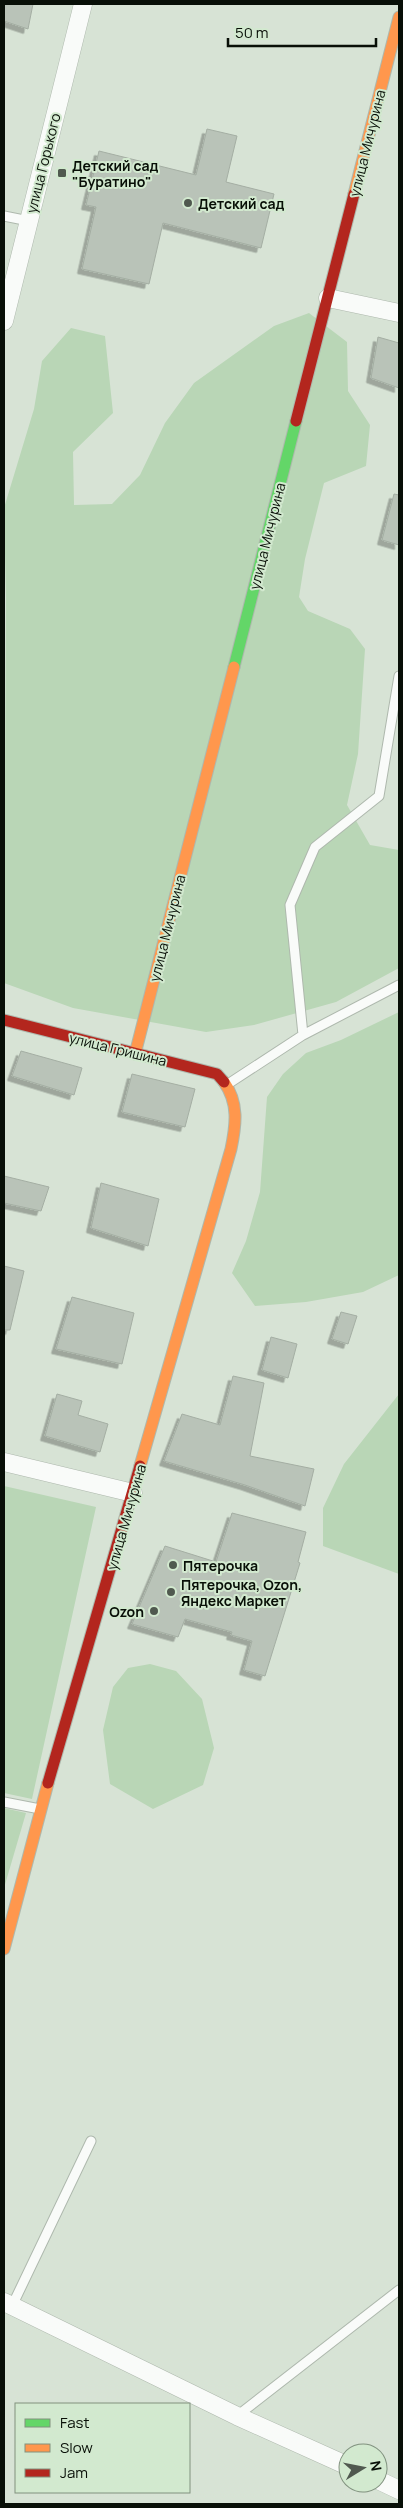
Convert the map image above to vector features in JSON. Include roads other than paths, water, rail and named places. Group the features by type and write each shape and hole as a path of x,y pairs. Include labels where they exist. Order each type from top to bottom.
{"street":[{"name":"улица Горького","path":"4,321 82,4"},
{"name":"улица Мичурина","path":"135,1054 399,17"},
{"path":"328,298 399,313"},
{"name":"улица Гришина","path":"4,1023 204,1069 217,1074 228,1084"},
{"name":"улица Мичурина","path":"4,1949 41,1809 230,1153 237,1121 235,1102 228,1084"},
{"path":"4,1462 133,1493"},
{"path":"8,2304 237,2416 338,2461"}],"lane":[{"path":"4,216 28,222"},
{"path":"303,1035 290,905 315,847 379,796 399,676"},
{"path":"228,1084 303,1035 399,985"},
{"path":"4,1802 41,1809"},
{"path":"8,2304 91,2141"},
{"path":"237,2416 399,2290"}],"place":[{"name":"Детский сад \"Буратино\"","path":"62,173"},
{"name":"Детский сад","path":"188,203"},
{"name":"Пятерочка","path":"173,1565"},
{"name":"Пятерочка, Ozon, Яндекс Маркет","path":"171,1592"},
{"name":"Ozon","path":"154,1611"}]}
